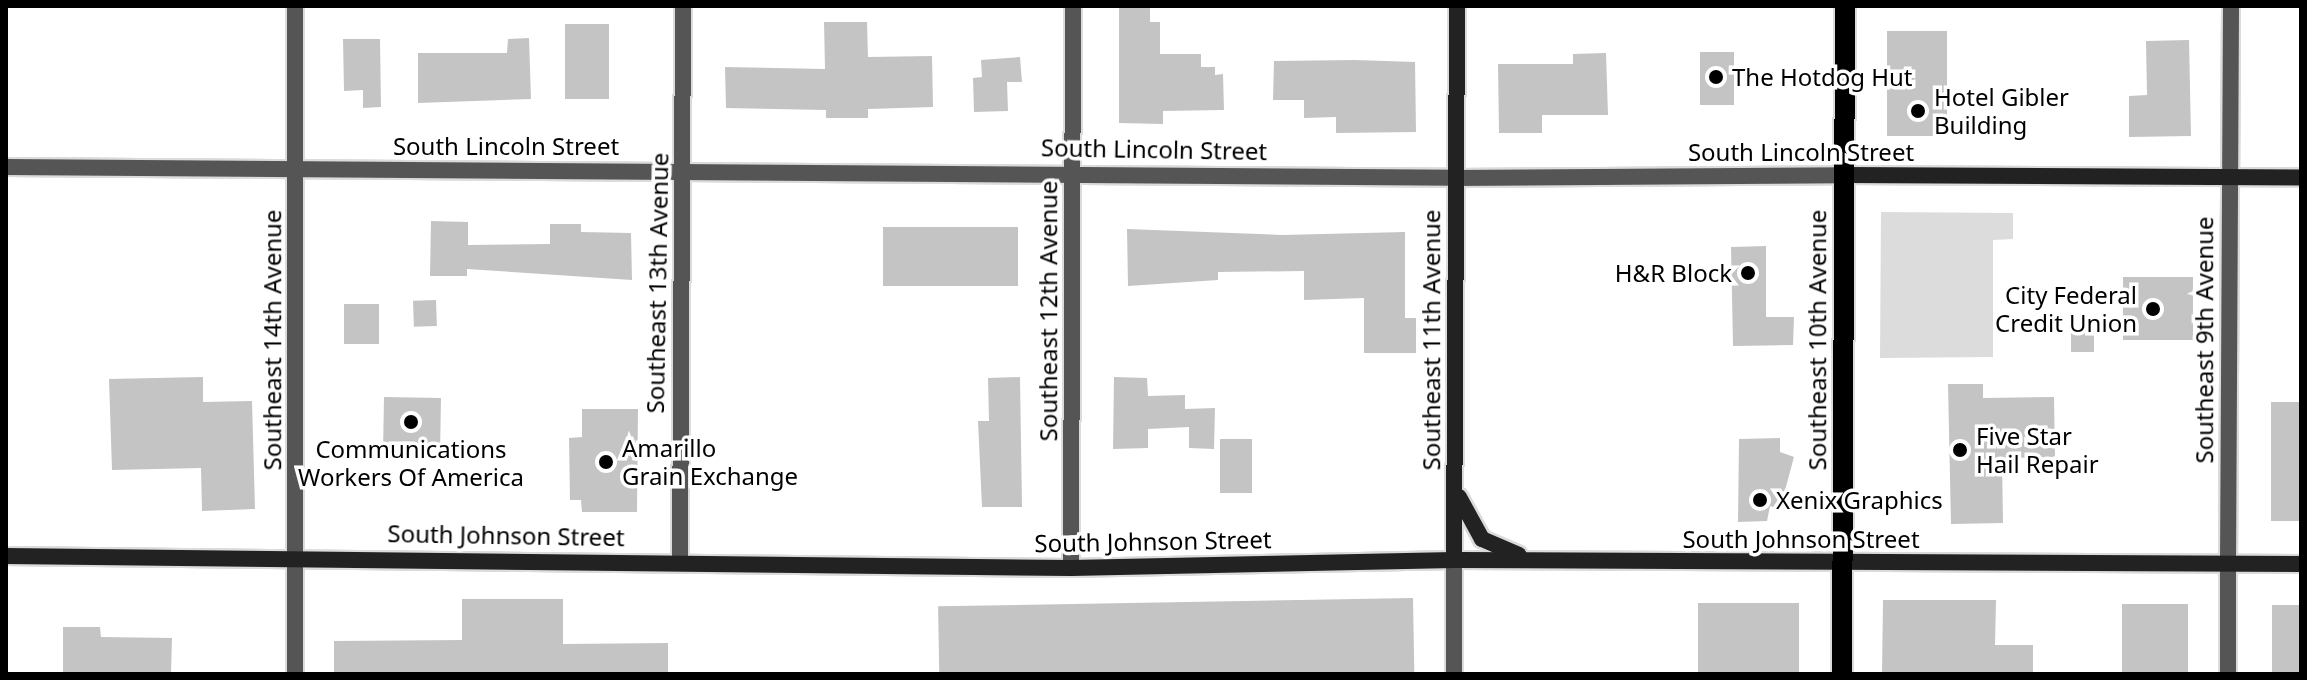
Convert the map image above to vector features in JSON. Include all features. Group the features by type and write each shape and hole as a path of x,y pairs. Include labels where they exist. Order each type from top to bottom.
{"main road":[{"name":"Southeast 11th Avenue","path":"1454,560 1457,6"},
{"name":"Southeast 10th Avenue","path":"1842,674 1845,6"},
{"name":"South Lincoln Street","path":"1844,175 2301,177"},
{"path":"1455,458 1461,506 1482,539 1543,561"},
{"name":"South Johnson Street","path":"6,556 680,561 1071,568 1454,560 2301,564"}],"street":[{"name":"Southeast 14th Avenue","path":"295,6 295,674"},
{"name":"Southeast 13th Avenue","path":"680,561 683,6"},
{"name":"Southeast 12th Avenue","path":"1071,568 1073,6"},
{"name":"Southeast 9th Avenue","path":"2228,674 2231,6"},
{"name":"South Lincoln Street","path":"6,167 1072,172 1455,178 1844,175"},
{"name":"Southeast 11th Avenue","path":"1454,560 1454,674"}],"shaded area":[{"path":"1881,212 2013,213 2013,239 1993,240 1993,357 1880,358"}],"building":[{"path":"1119,6 1150,6 1150,22 1160,22 1160,54 1201,54 1201,67 1215,67 1215,75 1223,74 1224,110 1163,111 1163,124 1119,123"},
{"path":"824,22 867,22 868,57 932,56 933,107 868,109 868,118 826,118 826,110 726,108 725,67 825,69"},
{"path":"565,24 609,24 609,99 565,99"},
{"path":"1887,31 1947,31 1947,136 1887,136"},
{"path":"529,38 531,99 418,103 418,53 507,53 508,39"},
{"path":"343,39 380,39 381,107 363,108 363,90 344,91"},
{"path":"2189,40 2191,136 2129,137 2129,96 2147,95 2146,41"},
{"path":"1700,52 1734,52 1734,105 1700,105"},
{"path":"1606,53 1608,115 1542,115 1542,133 1499,133 1498,64 1573,64 1573,54"},
{"path":"1020,57 1022,82 1007,82 1008,111 974,112 973,78 982,77 981,60"},
{"path":"1274,61 1415,62 1416,132 1336,133 1336,117 1304,118 1304,100 1273,100"},
{"path":"431,221 468,222 468,245 550,244 550,224 581,224 581,232 631,233 632,280 467,269 467,276 430,276"},
{"path":"883,227 1018,227 1018,286 883,286"},
{"path":"1127,229 1282,235 1405,232 1405,318 1416,318 1416,353 1364,353 1364,298 1304,300 1304,271 1218,272 1218,280 1128,286"},
{"path":"1766,246 1766,317 1794,317 1793,345 1733,346 1731,247"},
{"path":"2123,277 2193,277 2193,340 2123,340"},
{"path":"436,300 437,326 414,327 413,301"},
{"path":"344,304 379,304 379,344 344,344"},
{"path":"2071,328 2094,328 2094,352 2071,352"},
{"path":"203,377 203,402 252,401 255,509 202,511 201,468 112,470 109,379"},
{"path":"1020,377 1022,507 982,507 978,421 989,421 988,378"},
{"path":"1114,377 1147,378 1148,396 1185,395 1185,409 1215,408 1214,449 1189,448 1189,427 1148,429 1148,448 1113,449"},
{"path":"1948,384 1983,384 1983,398 2054,397 2055,457 2002,458 2003,523 1951,524"},
{"path":"384,397 441,398 440,450 383,449"},
{"path":"2271,402 2301,402 2301,521 2271,521"},
{"path":"582,409 638,409 637,512 582,512 581,500 570,500 569,438 582,437"},
{"path":"1780,438 1780,452 1794,457 1780,509 1770,506 1767,521 1738,522 1739,439"},
{"path":"1220,439 1252,439 1252,493 1220,493"},
{"path":"1413,598 1414,674 939,674 938,606"},
{"path":"462,599 563,599 563,644 668,643 668,674 334,674 334,641 462,640"},
{"path":"1883,600 1996,600 1995,645 2033,645 2033,674 1882,674"},
{"path":"1698,603 1799,603 1799,674 1698,674"},
{"path":"2122,604 2188,604 2188,674 2122,674"},
{"path":"2272,605 2301,605 2301,674 2272,674"},
{"path":"63,627 100,627 101,637 172,638 171,674 63,674"}],"place":[{"name":"The Hotdog Hut","path":"1716,77"},
{"name":"Hotel Gibler Building","path":"1918,111"},
{"name":"H&R Block","path":"1748,273"},
{"name":"City Federal Credit Union","path":"2153,309"},
{"name":"Communications Workers Of America","path":"411,422"},
{"name":"Five Star Hail Repair","path":"1960,450"},
{"name":"Amarillo Grain Exchange","path":"606,462"},
{"name":"Xenix Graphics","path":"1760,500"}]}
